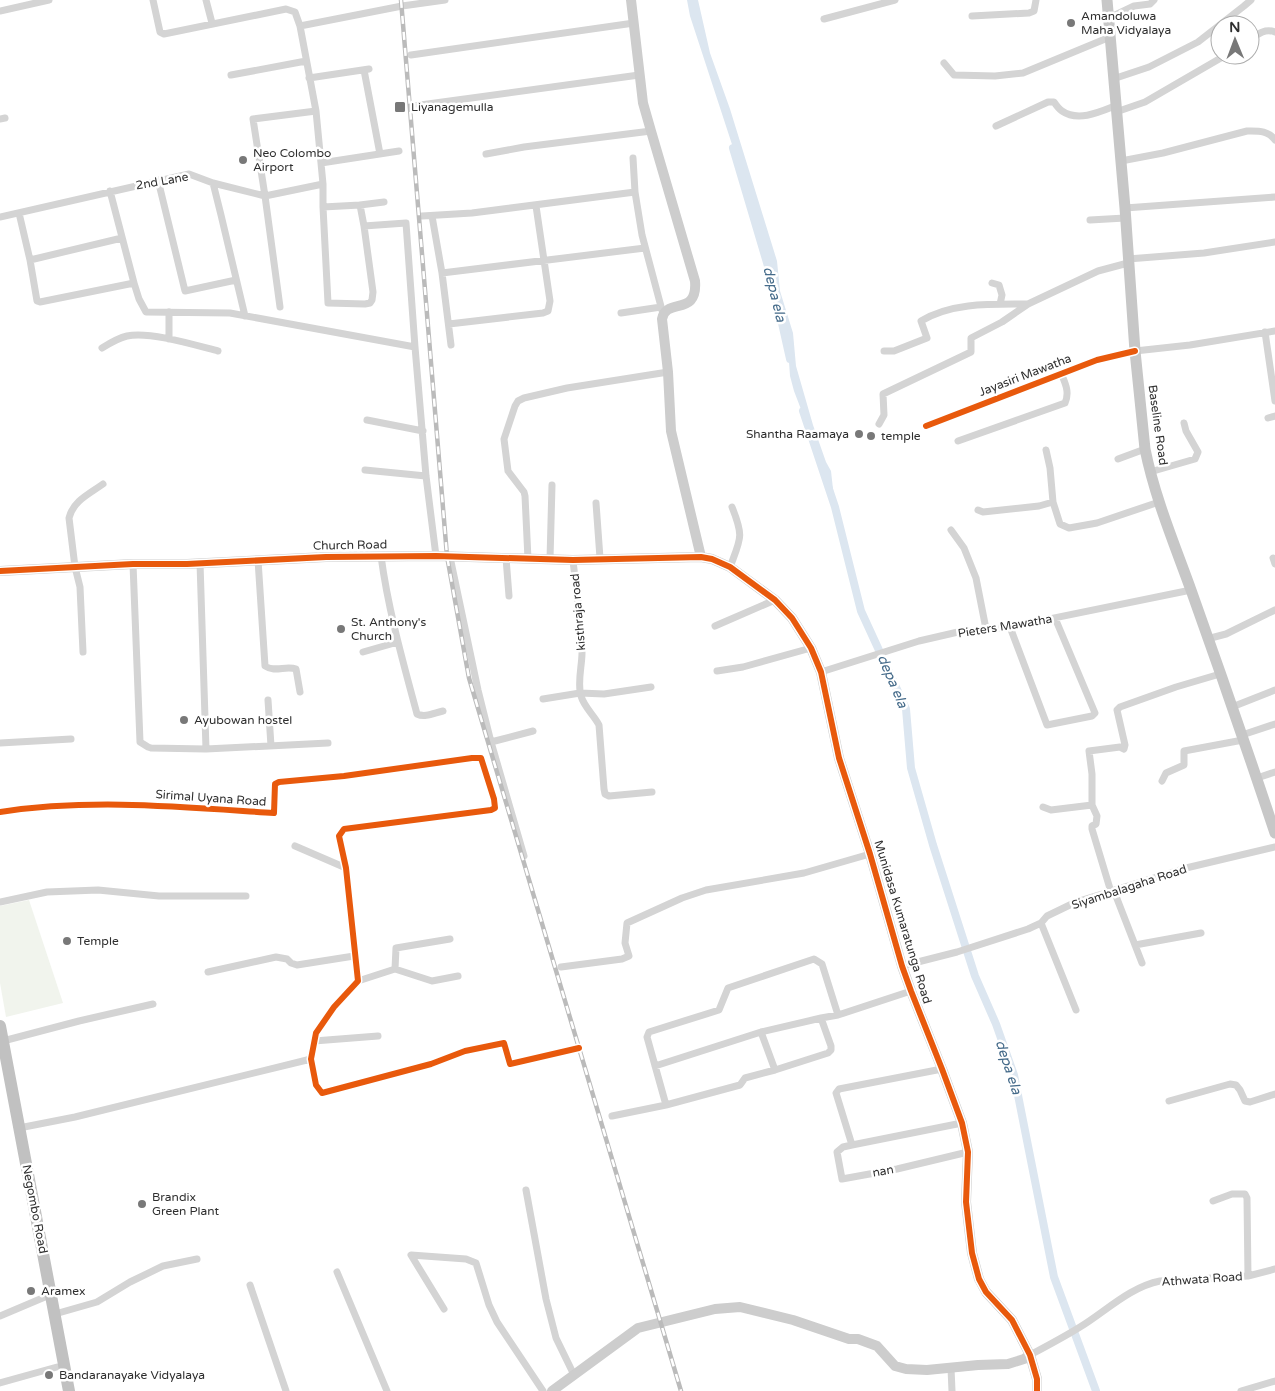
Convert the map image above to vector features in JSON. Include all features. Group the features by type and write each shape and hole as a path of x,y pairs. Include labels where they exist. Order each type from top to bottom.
{"highway":[{"name":"Negombo Road","path":"1,1032 48,1296 62,1391"},
{"name":"Negombo Road","path":"0,1070 48,1296 55,1314 69,1391"}],"main road":[{"name":"Baseline Road","path":"1107,0 1135,351 1145,449 1159,502 1275,833"}],"street":[{"path":"0,11 49,0"},
{"path":"153,0 160,32 164,34 286,9 295,12 300,26 316,111 323,184 328,304 365,304 370,303 372,300 373,292 360,205"},
{"path":"206,0 212,23"},
{"path":"300,26 402,6 445,0"},
{"path":"621,313 668,310 693,299 696,289 643,102 631,0"},
{"path":"824,19 895,0"},
{"path":"972,16 1029,13 1034,11 1036,0"},
{"path":"1109,18 1134,6 1150,4 1154,0"},
{"path":"1113,78 1149,67 1198,42 1251,0"},
{"path":"411,55 634,23"},
{"path":"1260,33 1269,30 1275,32"},
{"path":"944,63 954,75 995,76 1023,73 1110,37"},
{"path":"231,75 306,61"},
{"path":"996,126 1048,102 1054,102 1061,111 1074,115 1091,115 1145,102 1210,64"},
{"path":"309,78 367,69 380,154"},
{"path":"413,106 639,75"},
{"path":"280,307 253,119 316,111"},
{"path":"486,154 524,147 651,131"},
{"path":"1121,161 1247,132 1260,131 1272,135 1275,140"},
{"path":"321,163 399,151"},
{"path":"633,158 635,192 645,248 662,311 671,431 701,557"},
{"name":"2nd Lane","path":"0,217 189,174 213,184 265,196 323,184"},
{"path":"158,180 185,291 236,280"},
{"path":"213,184 244,316"},
{"path":"110,191 134,283 146,312 230,313 415,347"},
{"path":"422,216 472,214 635,192"},
{"path":"1090,220 1125,213 1275,197"},
{"path":"323,207 384,202"},
{"path":"449,324 548,311 550,302 536,206"},
{"path":"19,212 37,300 40,302 134,283"},
{"path":"432,216 442,273 451,345"},
{"path":"364,226 406,223 426,476 436,556"},
{"path":"30,260 122,238"},
{"path":"879,424 884,415 883,394 971,352 970,338 1002,322 1028,304 1098,272 1128,261 1204,253 1275,242"},
{"path":"442,273 645,248"},
{"path":"992,283 999,285 1002,295 1000,304"},
{"path":"884,351 894,352 927,338 921,321 932,314 948,309 1000,304 1028,304"},
{"path":"169,312 169,339"},
{"name":"Jayasiri Mawatha","path":"926,426 1097,360 1135,351 1190,345 1275,330"},
{"path":"1265,332 1275,401"},
{"path":"102,348 122,337 136,334 169,339 218,351"},
{"path":"528,559 526,496 508,471 504,451 504,439 518,401 568,388 668,372"},
{"path":"958,441 1065,403 1068,397 1061,373"},
{"path":"367,420 423,432"},
{"path":"1150,472 1195,459 1198,452 1186,430 1184,422"},
{"path":"1118,459 1145,449"},
{"path":"1046,450 1050,468 1053,502 1060,524 1069,528 1096,523 1159,502"},
{"path":"365,470 426,476"},
{"path":"83,652 80,587 75,568 69,518 75,504 103,484"},
{"path":"550,559 552,485"},
{"path":"978,510 983,512 1030,507 1053,502"},
{"path":"596,503 600,558"},
{"path":"730,567 740,538 738,524 732,507"},
{"path":"951,530 964,548 976,578 986,630"},
{"name":"Church Road","path":"0,571 326,556 450,556 573,560 701,557"},
{"path":"381,556 398,642 417,714 425,716 443,711"},
{"path":"450,556 478,690 524,856"},
{"name":"Munidasa Kumaratunga Road","path":"701,557 712,559 730,567 775,600 792,618 811,648 821,672 839,758 870,854 902,966 962,1123 968,1152 966,1202 972,1252 979,1279 986,1292 1012,1320 1030,1355 1037,1379 1037,1391"},
{"path":"506,558 509,596"},
{"path":"258,560 265,666 269,669 292,667 296,669 300,692"},
{"name":"kisthraja road","path":"573,560 581,636 582,665 580,693"},
{"path":"200,563 206,749"},
{"path":"133,564 140,742 151,748 206,749 328,744"},
{"name":"Pieters Mawatha","path":"821,672 919,641 958,632 986,630 1055,618 1191,590"},
{"path":"715,626 775,600"},
{"path":"1208,639 1226,634 1275,610"},
{"path":"1010,626 1047,725 1092,716 1095,713 1055,618"},
{"path":"363,652 398,642"},
{"path":"717,671 743,667 811,648"},
{"path":"1142,963 1112,891 1092,829 1092,826 1096,824 1097,816 1092,804 1092,774 1088,751 1120,747 1124,749 1125,745 1117,710 1120,707 1220,674"},
{"path":"543,699 580,693 604,694 651,687"},
{"path":"1232,707 1275,690"},
{"path":"580,693 587,708 596,718 599,725 603,782 606,794 609,796 652,792"},
{"path":"268,700 271,746"},
{"path":"1162,781 1166,773 1184,765 1184,751 1242,737 1275,724"},
{"path":"491,742 532,731"},
{"path":"0,743 71,739"},
{"name":"Sirimal Uyana Road","path":"0,812 46,806 158,805 274,813 275,784 279,782 344,776 481,758 495,808 344,829 339,836 346,868"},
{"path":"1256,778 1275,772"},
{"path":"1043,807 1051,810 1092,804"},
{"path":"295,846 346,868 358,981"},
{"name":"Siyambalagaha Road","path":"902,966 957,952 1028,929 1041,923 1047,916 1076,902 1186,868 1275,847"},
{"path":"561,967 622,959 629,956 626,943 627,923 682,898 706,890 804,873 870,854"},
{"path":"0,902 47,892 98,890 160,896 246,896"},
{"path":"1041,923 1076,1010"},
{"path":"1134,945 1201,933"},
{"path":"395,969 396,948 450,939"},
{"path":"208,972 276,957 287,959 297,965 354,956"},
{"path":"666,1105 648,1037 649,1032 719,1010 728,988 814,959 822,964 838,1015"},
{"path":"458,976 432,981 395,969 358,981 334,1007 316,1033 311,1059 316,1085 322,1094 431,1064 465,1051 489,1045 504,1043 510,1064 579,1048"},
{"path":"655,1066 761,1032 838,1015 911,991"},
{"path":"1,1032 79,1021 153,1004"},
{"path":"612,1116 666,1105 740,1085 745,1078 828,1052 831,1050 831,1046 821,1018"},
{"path":"761,1032 775,1070"},
{"path":"314,1041 378,1036"},
{"path":"19,1128 75,1117 311,1059"},
{"path":"942,1069 839,1089 836,1093 852,1146 962,1123"},
{"path":"1169,1101 1230,1084 1236,1085 1245,1101 1250,1102 1275,1094"},
{"name":"nan","path":"852,1146 843,1147 837,1152 842,1179 896,1169 968,1152"},
{"path":"526,1190 546,1299 556,1338 574,1375"},
{"path":"1213,1201 1232,1194 1244,1194 1247,1198 1248,1276"},
{"path":"444,1309 411,1255 466,1259 476,1263 489,1305 497,1322 543,1391"},
{"path":"55,1314 97,1302 130,1282 163,1266 197,1259"},
{"name":"Athwata Road","path":"1030,1355 1080,1327 1109,1306 1146,1284 1160,1281 1248,1276 1275,1269"},
{"path":"337,1272 387,1391"},
{"path":"250,1285 286,1391"},
{"path":"0,1316 48,1296"},
{"path":"552,1391 638,1328 714,1309 740,1307 793,1320 849,1339 858,1339 877,1346 895,1366 906,1369 927,1370 1008,1364 1030,1355"},
{"path":"0,1383 57,1367"},
{"path":"951,1368 952,1391"},
{"path":"1241,1391 1275,1381"}],"shaded area":[{"path":"687,0 698,0 710,53 730,109 777,261 780,291 793,333 796,366 813,425 831,471 835,507 825,472 794,391 790,376 787,334 742,175 690,16"},
{"path":"29,900 63,1003 6,1017 0,983 0,906"}],"waterway":[{"name":"depa ela","path":"733,148 773,283 790,359"},
{"name":"depa ela","path":"803,411 835,507 861,611 906,709 911,768 933,845 975,976 996,1024 1014,1075 1054,1277 1096,1391"}],"railway":[{"path":"401,0 447,556 469,678 681,1391"}],"cycle path":[{"path":"926,426 1097,360 1135,351"},
{"path":"0,571 326,557 436,556 573,560 701,557 712,559 730,567 775,600 792,618 811,648 821,672 839,758 870,854 902,966 962,1123 968,1152 966,1202 972,1253 979,1279 986,1292 1012,1320 1030,1355 1037,1379 1037,1391"},
{"path":"0,812 68,805 137,805 274,813 275,784 279,782 344,776 481,758 495,808 344,829 339,836 346,868 358,981 334,1007 316,1033 311,1059 316,1085 322,1093 431,1064 465,1051 504,1043 510,1064 579,1048"}],"place":[{"name":"Amandoluwa Maha Vidyalaya","path":"1071,23"},
{"name":"Liyanagemulla","path":"400,107"},
{"name":"Neo Colombo Airport","path":"243,160"},
{"name":"Shantha Raamaya","path":"859,434"},
{"name":"temple","path":"871,436"},
{"name":"St. Anthony's Church","path":"341,629"},
{"name":"Ayubowan hostel","path":"184,720"},
{"name":"Temple","path":"67,941"},
{"name":"Brandix Green Plant","path":"142,1204"},
{"name":"Aramex","path":"31,1291"},
{"name":"Bandaranayake Vidyalaya","path":"49,1375"}]}
